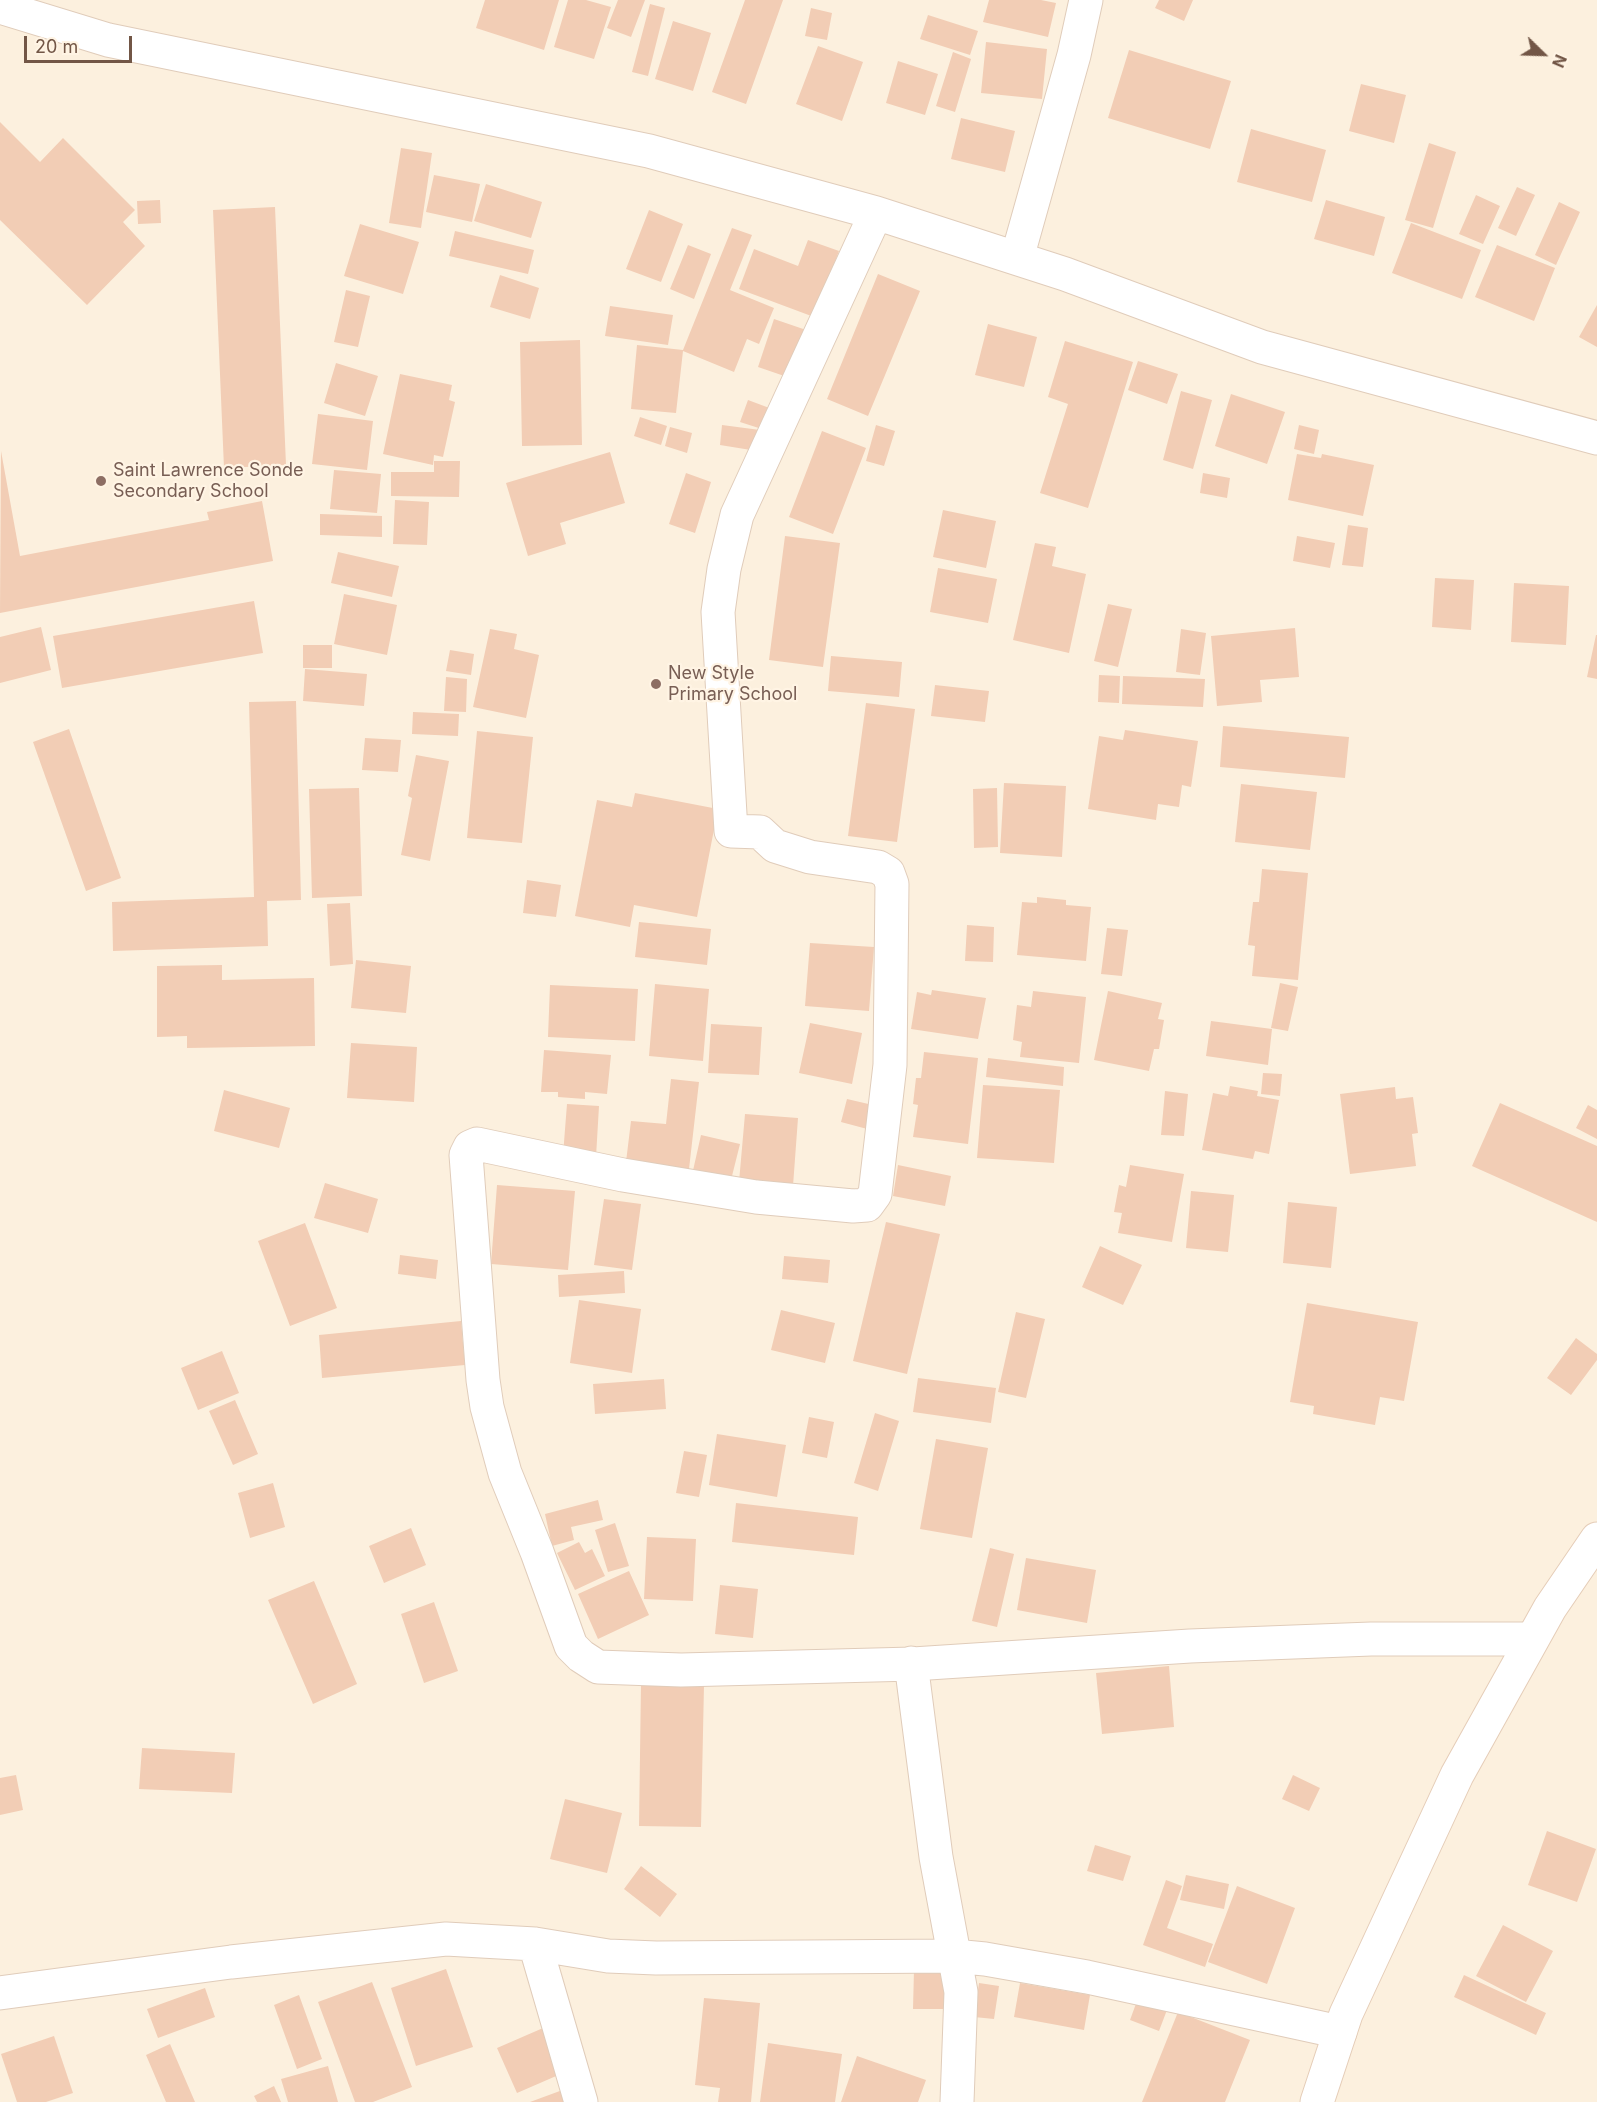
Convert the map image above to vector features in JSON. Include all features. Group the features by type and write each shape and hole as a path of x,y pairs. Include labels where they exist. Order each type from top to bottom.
{"street":[{"path":"1017,258 1074,55 1086,0"},
{"path":"0,8 108,40 649,151 876,213 1065,273 1262,347 1597,438"},
{"path":"876,213 737,515 724,568 718,612 730,831 760,832 775,846 810,857 878,867 888,873 892,884 890,1065 875,1194 867,1205 756,1197 623,1175 477,1144 470,1146 466,1155 487,1407 505,1473 537,1551 571,1647 598,1667 681,1670 911,1663 1190,1646 1371,1639 1532,1639"},
{"path":"1317,2102 1347,2014 1457,1774 1550,1608 1597,1539"},
{"path":"911,1663 936,1857 961,1992 957,2102"},
{"path":"0,1993 231,1962 446,1939 536,1944 608,1956 656,1958 954,1956 985,1959 1087,1977 1340,2032"},
{"path":"536,1944 581,2102"}],"building":[{"path":"485,0 559,0 544,50 476,28"},
{"path":"568,0 586,0 611,7 594,59 554,47"},
{"path":"618,0 645,0 631,37 607,28"},
{"path":"745,0 783,0 746,104 712,92"},
{"path":"989,0 1041,0 1056,3 1048,37 983,22"},
{"path":"1159,0 1193,0 1184,21 1155,8"},
{"path":"650,4 665,8 648,76 632,72"},
{"path":"811,8 832,13 827,40 805,36"},
{"path":"928,15 978,31 970,55 920,39"},
{"path":"673,21 711,33 693,91 655,79"},
{"path":"986,42 1047,49 1042,99 981,93"},
{"path":"818,46 863,62 842,121 796,104"},
{"path":"1129,50 1231,81 1210,149 1108,118"},
{"path":"953,52 971,59 955,112 936,106"},
{"path":"898,61 938,74 925,115 886,103"},
{"path":"1361,84 1406,95 1394,143 1349,131"},
{"path":"961,118 1015,131 1005,172 951,159"},
{"path":"0,122 40,162 63,138 135,210 123,222 145,246 87,305 0,220"},
{"path":"1251,129 1326,150 1312,202 1237,182"},
{"path":"1429,143 1456,152 1433,228 1405,220"},
{"path":"401,148 432,153 421,228 389,223"},
{"path":"434,175 480,184 472,222 426,212"},
{"path":"486,184 542,202 531,238 474,221"},
{"path":"1517,187 1535,195 1516,236 1498,228"},
{"path":"1476,195 1500,206 1483,244 1459,234"},
{"path":"160,200 161,223 138,224 137,201"},
{"path":"1326,200 1385,217 1374,256 1314,239"},
{"path":"1559,202 1580,212 1556,265 1535,255"},
{"path":"275,207 286,465 224,468 213,210"},
{"path":"649,210 683,224 661,282 626,269"},
{"path":"1411,223 1481,250 1462,299 1392,273"},
{"path":"360,224 419,242 403,294 344,276"},
{"path":"732,228 752,235 730,290 774,308 759,344 747,339 734,372 683,351 676,413 631,409 637,345 683,350"},
{"path":"455,231 534,250 528,274 449,256"},
{"path":"808,240 839,251 814,317 739,289 754,249 798,266"},
{"path":"688,245 711,254 694,299 670,289"},
{"path":"1497,245 1555,268 1534,321 1475,297"},
{"path":"878,274 920,291 868,416 827,399"},
{"path":"500,275 539,288 530,319 490,307"},
{"path":"346,290 370,296 358,347 334,342"},
{"path":"1597,305 1597,347 1579,337"},
{"path":"610,306 673,315 668,345 605,336"},
{"path":"774,319 812,332 796,380 758,367"},
{"path":"988,324 1037,337 1024,387 975,375"},
{"path":"580,340 582,445 522,446 520,342"},
{"path":"1065,341 1133,362 1088,508 1040,493 1068,404 1048,397"},
{"path":"1138,361 1178,374 1167,404 1128,390"},
{"path":"336,363 378,376 365,416 324,403"},
{"path":"400,374 452,385 449,400 455,402 443,457 434,455 433,465 383,454"},
{"path":"1181,391 1212,400 1193,469 1163,460"},
{"path":"1231,394 1285,412 1267,464 1215,446"},
{"path":"748,400 772,409 765,430 740,422"},
{"path":"318,414 373,421 367,470 312,464"},
{"path":"640,417 667,426 661,445 634,436"},
{"path":"722,425 760,430 757,451 720,445"},
{"path":"876,425 895,431 884,466 866,461"},
{"path":"1299,425 1319,430 1314,454 1294,449"},
{"path":"670,427 692,433 687,453 665,446"},
{"path":"822,431 866,448 833,534 789,517"},
{"path":"1,451 20,556 209,520 207,512 262,501 273,561 0,613"},
{"path":"610,452 625,503 560,523 566,544 528,556 506,483"},
{"path":"1297,454 1321,458 1322,454 1374,465 1363,516 1288,500"},
{"path":"434,461 460,461 459,497 391,496 391,472 434,472"},
{"path":"334,470 381,474 377,513 330,509"},
{"path":"686,473 711,482 695,533 669,524"},
{"path":"1203,473 1230,478 1227,498 1200,493"},
{"path":"395,500 429,502 427,545 393,544"},
{"path":"943,510 996,521 986,568 933,557"},
{"path":"320,514 382,516 382,537 320,535"},
{"path":"1348,525 1368,528 1363,567 1342,565"},
{"path":"785,536 840,543 823,667 769,660"},
{"path":"1297,536 1335,543 1330,568 1293,561"},
{"path":"1035,543 1056,547 1052,566 1086,574 1069,653 1013,640"},
{"path":"338,552 399,566 392,597 331,583"},
{"path":"938,568 997,579 988,623 930,612"},
{"path":"1435,578 1474,580 1471,630 1432,627"},
{"path":"1514,583 1569,586 1566,645 1511,642"},
{"path":"344,594 397,605 387,655 334,644"},
{"path":"254,601 263,653 62,688 53,636"},
{"path":"1108,604 1132,609 1118,667 1094,661"},
{"path":"41,627 51,670 0,683 0,637"},
{"path":"1295,628 1299,677 1260,680 1262,702 1217,706 1211,636"},
{"path":"490,629 517,634 514,649 539,655 526,718 473,707"},
{"path":"1181,629 1206,633 1200,675 1176,672"},
{"path":"1597,635 1597,679 1587,677"},
{"path":"303,645 332,645 332,668 303,668"},
{"path":"450,650 474,654 471,675 446,671"},
{"path":"831,656 902,662 899,697 828,691"},
{"path":"305,669 367,674 364,706 303,701"},
{"path":"1099,675 1120,676 1119,703 1098,702"},
{"path":"1123,676 1205,679 1203,707 1122,704"},
{"path":"446,677 467,679 466,712 444,711"},
{"path":"935,685 989,691 985,722 931,716"},
{"path":"296,701 301,900 267,901 268,946 113,951 112,902 254,897 249,702"},
{"path":"866,703 915,709 897,842 848,836"},
{"path":"413,712 459,714 458,736 412,734"},
{"path":"1223,726 1349,737 1345,778 1220,767"},
{"path":"69,729 121,878 86,891 33,742"},
{"path":"1125,730 1198,741 1191,787 1182,785 1179,807 1158,804 1156,820 1088,809 1099,736 1123,740"},
{"path":"477,731 533,737 522,843 467,838"},
{"path":"365,738 401,740 398,772 362,770"},
{"path":"416,755 449,761 430,861 401,855 412,798 408,796"},
{"path":"1004,783 1066,786 1062,857 1000,853"},
{"path":"1241,784 1317,792 1310,850 1235,842"},
{"path":"359,788 362,896 312,898 309,789"},
{"path":"997,788 998,847 974,848 973,789"},
{"path":"635,793 718,809 697,917 634,905 630,927 575,916 597,800 632,807"},
{"path":"1262,869 1308,873 1298,980 1252,976 1255,946 1248,945 1253,902 1259,902"},
{"path":"527,880 561,885 556,917 523,913"},
{"path":"1037,897 1066,900 1066,905 1091,907 1086,961 1017,955 1022,902 1037,903"},
{"path":"350,903 353,964 330,966 327,904"},
{"path":"639,922 711,929 707,965 635,957"},
{"path":"967,925 994,927 993,962 965,961"},
{"path":"1107,928 1128,930 1122,976 1101,974"},
{"path":"810,943 874,947 869,1011 805,1006"},
{"path":"356,960 411,966 406,1013 351,1008"},
{"path":"222,965 222,980 314,978 315,1046 187,1048 187,1036 157,1037 157,966"},
{"path":"1280,983 1298,987 1288,1031 1271,1028"},
{"path":"655,984 709,989 703,1061 649,1056"},
{"path":"550,985 638,989 635,1041 548,1037"},
{"path":"932,990 986,998 978,1039 911,1029 917,992 931,995"},
{"path":"1033,991 1086,997 1079,1063 1020,1057 1022,1042 1013,1040 1017,1005 1031,1007"},
{"path":"1108,991 1162,1003 1158,1019 1164,1020 1159,1049 1154,1049 1149,1071 1094,1060"},
{"path":"1211,1021 1272,1029 1268,1065 1206,1056"},
{"path":"810,1023 862,1033 852,1084 799,1073"},
{"path":"711,1024 762,1027 759,1075 708,1073"},
{"path":"351,1043 417,1047 414,1102 347,1098"},
{"path":"544,1050 611,1055 607,1094 585,1092 585,1099 558,1097 558,1092 541,1092"},
{"path":"924,1052 978,1058 968,1144 913,1137 918,1105 913,1104 916,1078 921,1078"},
{"path":"988,1058 1064,1067 1063,1086 986,1077"},
{"path":"1263,1073 1282,1074 1280,1096 1261,1094"},
{"path":"671,1079 699,1082 689,1169 626,1162 631,1121 666,1124"},
{"path":"983,1085 1060,1090 1054,1163 977,1158"},
{"path":"1230,1086 1258,1091 1257,1096 1279,1100 1269,1154 1255,1151 1253,1159 1202,1150 1213,1093 1228,1096"},
{"path":"1395,1087 1396,1099 1413,1097 1418,1133 1412,1134 1416,1166 1350,1174 1340,1094"},
{"path":"224,1090 290,1108 279,1148 214,1131"},
{"path":"1165,1091 1188,1094 1184,1136 1161,1135"},
{"path":"847,1099 877,1106 871,1130 841,1122"},
{"path":"1500,1103 1597,1146 1597,1222 1472,1166"},
{"path":"567,1104 599,1106 596,1157 563,1155"},
{"path":"1588,1105 1597,1110 1597,1139 1576,1128"},
{"path":"745,1114 798,1118 793,1186 739,1182"},
{"path":"701,1135 740,1144 730,1184 692,1175"},
{"path":"898,1165 951,1176 945,1206 893,1196"},
{"path":"1130,1165 1184,1174 1172,1242 1118,1233 1122,1213 1114,1212 1119,1185 1126,1187"},
{"path":"325,1183 378,1199 368,1233 314,1218"},
{"path":"497,1185 575,1191 568,1270 491,1264"},
{"path":"1191,1191 1234,1195 1228,1252 1186,1248"},
{"path":"604,1199 641,1204 632,1270 594,1265"},
{"path":"1288,1202 1337,1207 1331,1268 1283,1263"},
{"path":"886,1222 940,1234 907,1374 853,1361"},
{"path":"305,1223 337,1308 290,1326 258,1241"},
{"path":"1100,1246 1142,1265 1123,1305 1082,1287"},
{"path":"400,1255 438,1260 436,1279 398,1274"},
{"path":"784,1256 830,1260 828,1283 782,1279"},
{"path":"624,1271 625,1293 559,1297 558,1275"},
{"path":"579,1300 641,1309 632,1373 570,1363"},
{"path":"1307,1303 1418,1322 1404,1401 1380,1397 1375,1425 1313,1414 1314,1406 1290,1402"},
{"path":"781,1310 835,1323 825,1363 771,1350"},
{"path":"1016,1312 1045,1319 1026,1398 998,1392"},
{"path":"461,1321 465,1365 322,1378 319,1335"},
{"path":"1576,1338 1597,1354 1597,1360 1571,1395 1547,1378"},
{"path":"222,1351 239,1393 198,1410 181,1368"},
{"path":"918,1378 996,1388 991,1423 913,1412"},
{"path":"664,1379 666,1409 595,1414 593,1384"},
{"path":"235,1400 258,1454 233,1465 209,1411"},
{"path":"875,1413 899,1421 878,1491 854,1483"},
{"path":"809,1417 834,1422 827,1458 802,1453"},
{"path":"717,1434 786,1445 777,1497 709,1485"},
{"path":"936,1439 988,1448 972,1538 920,1529"},
{"path":"684,1451 707,1455 699,1497 676,1493"},
{"path":"273,1483 285,1527 250,1538 238,1493"},
{"path":"598,1500 603,1520 571,1527 574,1540 552,1546 545,1514"},
{"path":"736,1503 858,1517 854,1555 732,1542"},
{"path":"615,1523 629,1566 608,1572 595,1530"},
{"path":"411,1528 426,1565 384,1583 369,1546"},
{"path":"647,1537 696,1539 693,1601 644,1599"},
{"path":"579,1542 585,1553 592,1549 605,1576 575,1590 557,1553"},
{"path":"990,1548 1014,1554 997,1627 972,1621"},
{"path":"1026,1558 1096,1570 1087,1623 1017,1610"},
{"path":"629,1571 649,1615 598,1639 578,1594"},
{"path":"314,1581 357,1684 313,1704 268,1600"},
{"path":"720,1585 758,1589 753,1638 715,1634"},
{"path":"434,1602 458,1671 424,1683 401,1614"},
{"path":"1169,1666 1174,1727 1102,1734 1096,1673"},
{"path":"641,1684 704,1685 701,1827 639,1826"},
{"path":"142,1748 235,1753 232,1793 139,1789"},
{"path":"16,1775 23,1810 0,1815 0,1778"},
{"path":"1293,1775 1320,1788 1309,1811 1282,1799"},
{"path":"565,1799 622,1813 607,1873 550,1859"},
{"path":"1547,1831 1596,1849 1577,1902 1528,1885"},
{"path":"1095,1845 1131,1856 1123,1881 1087,1871"},
{"path":"641,1866 677,1894 660,1917 624,1889"},
{"path":"1186,1875 1229,1884 1224,1909 1180,1900"},
{"path":"1166,1880 1182,1886 1167,1928 1213,1944 1205,1967 1143,1945"},
{"path":"1237,1886 1295,1908 1267,1984 1208,1962"},
{"path":"1503,1925 1553,1951 1526,2002 1476,1976"},
{"path":"446,1969 473,2047 416,2066 391,1988"},
{"path":"914,1970 946,1971 945,2009 913,2009"},
{"path":"1464,1975 1546,2013 1536,2035 1454,1997"},
{"path":"372,1982 412,2087 373,2102 355,2102 318,2002"},
{"path":"979,1983 999,1986 994,2019 974,2017"},
{"path":"1020,1983 1090,1995 1084,2030 1014,2017"},
{"path":"205,1988 215,2017 158,2038 147,2009"},
{"path":"1141,1990 1170,2002 1159,2031 1130,2020"},
{"path":"299,1995 322,2059 297,2069 274,2005"},
{"path":"704,1998 760,2003 751,2102 718,2102 720,2088 695,2085"},
{"path":"1178,2012 1250,2040 1225,2102 1142,2102"},
{"path":"550,2025 570,2070 517,2093 497,2048"},
{"path":"54,2036 73,2093 46,2102 17,2102 1,2054"},
{"path":"768,2043 842,2054 835,2102 760,2102"},
{"path":"170,2044 195,2102 166,2102 146,2055"},
{"path":"857,2056 926,2080 918,2102 841,2102"},
{"path":"328,2066 338,2102 288,2102 281,2079"},
{"path":"274,2086 281,2102 257,2102 254,2096"},
{"path":"568,2088 573,2102 530,2102"}],"place":[{"name":"Saint Lawrence Sonde Secondary School","path":"101,481"},
{"name":"New Style Primary School","path":"656,684"}]}
